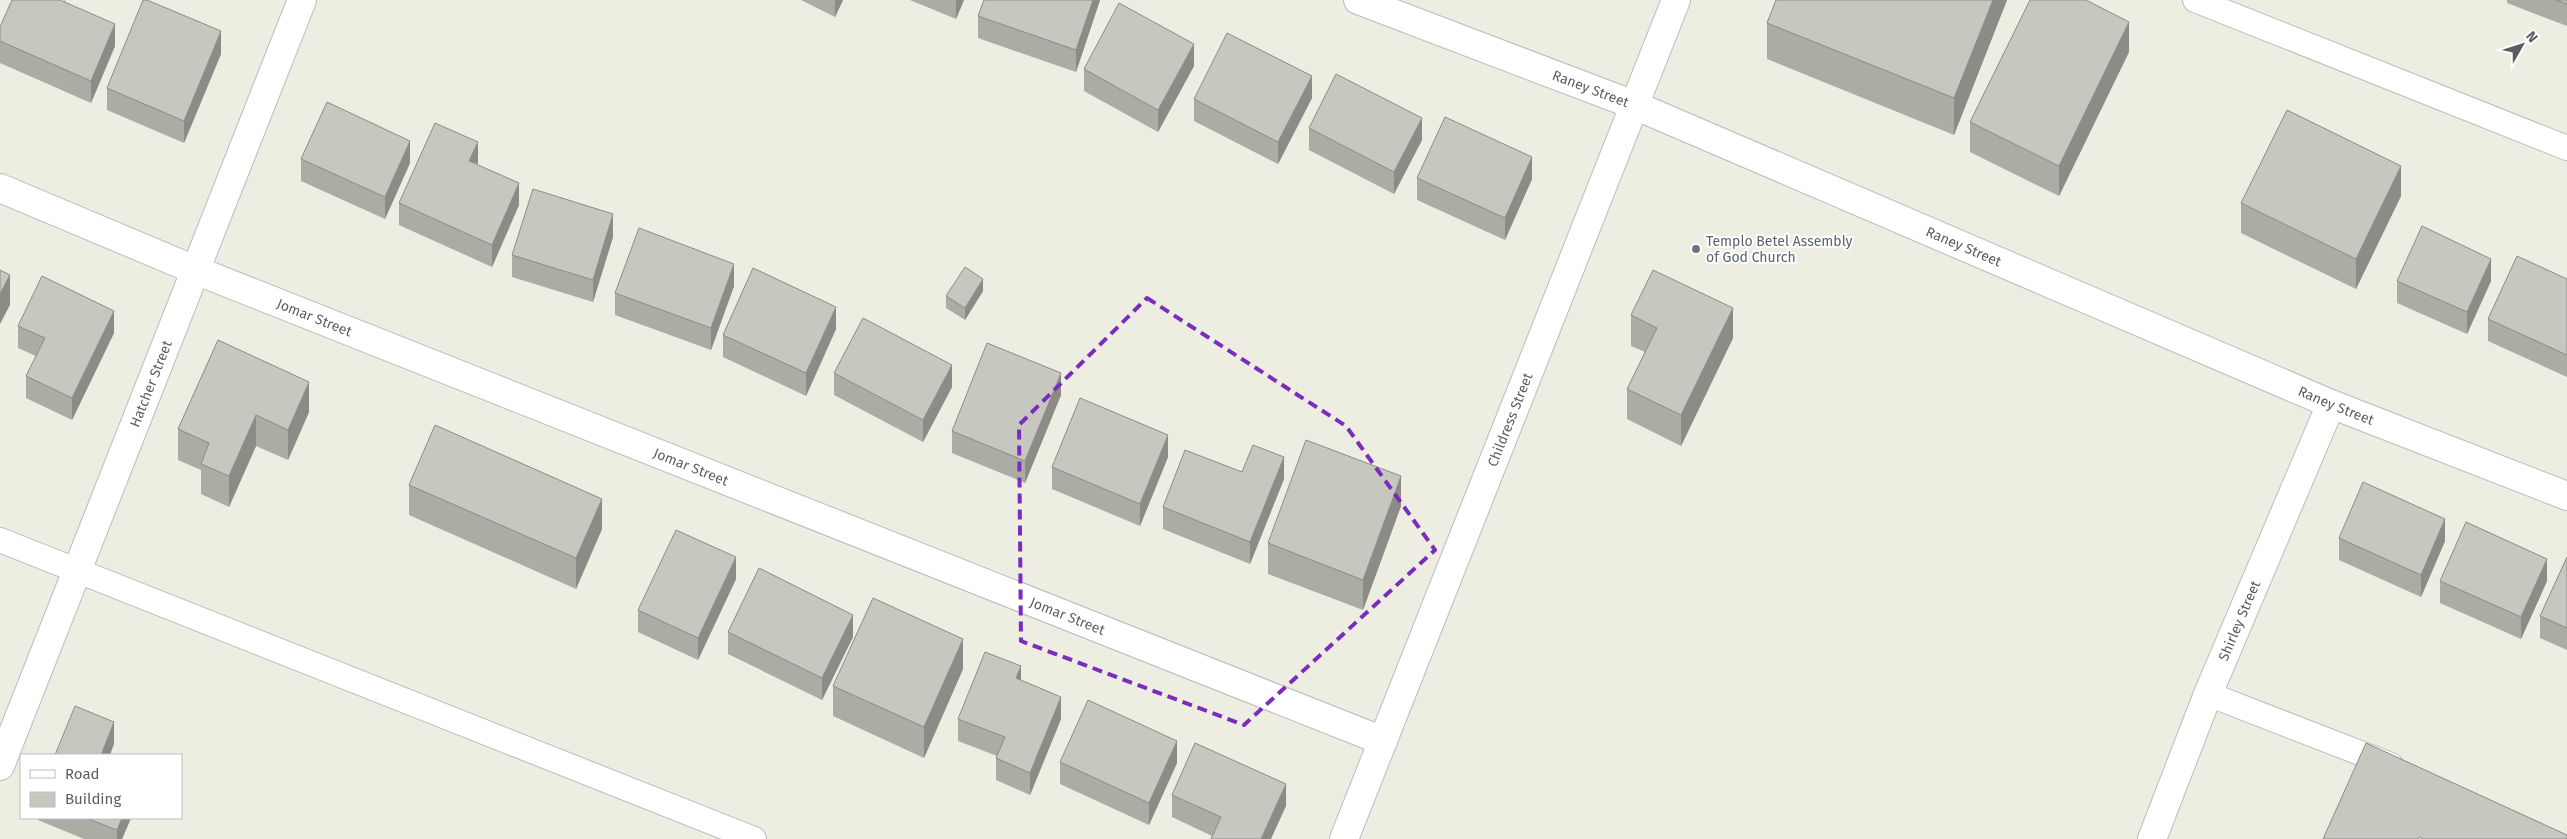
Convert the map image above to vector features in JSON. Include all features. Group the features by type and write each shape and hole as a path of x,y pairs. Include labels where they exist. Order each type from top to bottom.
{"street":[{"name":"Hatcher Street","path":"0,766 302,0"},
{"name":"Raney Street","path":"1358,0 1634,105 2331,404 2567,496"},
{"name":"Childress Street","path":"1344,839 1676,0"},
{"name":"Jomar Street","path":"0,188 195,270 1383,741"},
{"name":"Shirley Street","path":"2152,839 2208,694 2331,404"}],"lane":[{"path":"2196,0 2567,148"},
{"path":"0,540 754,839"},
{"path":"2208,694 2411,773"}],"highlighted area":[{"path":"1147,298 1346,426 1435,550 1244,725 1021,641 1019,425"}],"building":[{"path":"12,0 60,0 115,24 91,81 0,41 0,27"},
{"path":"143,0 221,31 184,121 107,88"},
{"path":"984,0 1093,0 1076,50 978,16"},
{"path":"1776,0 1993,0 1954,98 1767,23"},
{"path":"2030,0 2086,0 2129,22 2059,166 1970,122"},
{"path":"2556,0 2567,0 2567,4"},
{"path":"1119,3 1194,44 1158,110 1084,69"},
{"path":"1227,33 1312,76 1278,142 1194,99"},
{"path":"1336,74 1422,118 1394,172 1309,128"},
{"path":"327,102 410,141 385,197 301,159"},
{"path":"2287,110 2401,166 2356,259 2241,203"},
{"path":"1445,117 1532,157 1505,218 1417,178"},
{"path":"435,123 478,142 469,161 519,183 492,245 399,203"},
{"path":"533,189 613,214 593,280 512,255"},
{"path":"2422,226 2491,259 2467,312 2397,281"},
{"path":"639,228 734,264 711,328 615,293"},
{"path":"2517,256 2567,279 2567,355 2488,319"},
{"path":"965,267 983,279 965,308 946,296"},
{"path":"753,268 836,307 806,373 723,335"},
{"path":"0,270 10,275 0,294"},
{"path":"1653,270 1733,308 1681,415 1627,389 1657,328 1631,315"},
{"path":"42,276 114,311 72,398 26,376 45,338 18,326"},
{"path":"863,318 952,365 923,420 834,373"},
{"path":"218,340 309,382 288,430 256,415 229,476 201,464 209,443 178,429"},
{"path":"987,343 1061,373 1025,461 952,431"},
{"path":"1080,398 1168,435 1140,504 1052,467"},
{"path":"435,425 602,499 576,558 409,485"},
{"path":"1306,440 1401,476 1363,580 1268,543"},
{"path":"1253,445 1284,457 1250,542 1163,507 1185,450 1242,472"},
{"path":"2363,482 2445,519 2421,575 2339,538"},
{"path":"2466,522 2547,559 2521,617 2440,581"},
{"path":"676,530 736,557 698,638 638,610"},
{"path":"2567,557 2567,628 2540,616"},
{"path":"759,568 853,615 822,678 728,632"},
{"path":"873,598 963,639 924,727 833,686"},
{"path":"985,652 1021,666 1016,678 1061,697 1030,773 996,758 1005,737 958,719"},
{"path":"1088,700 1177,741 1149,803 1060,762"},
{"path":"75,706 114,722 101,754 55,754"},
{"path":"1195,743 1286,784 1261,839 1211,839 1221,817 1172,795"},
{"path":"2366,743 2567,835 2567,839 2423,839 2419,837 2418,839 2323,839"},
{"path":"89,819 122,819 117,830"}],"place":[{"name":"Templo Betel Assembly of God Church","path":"1696,249"}]}
